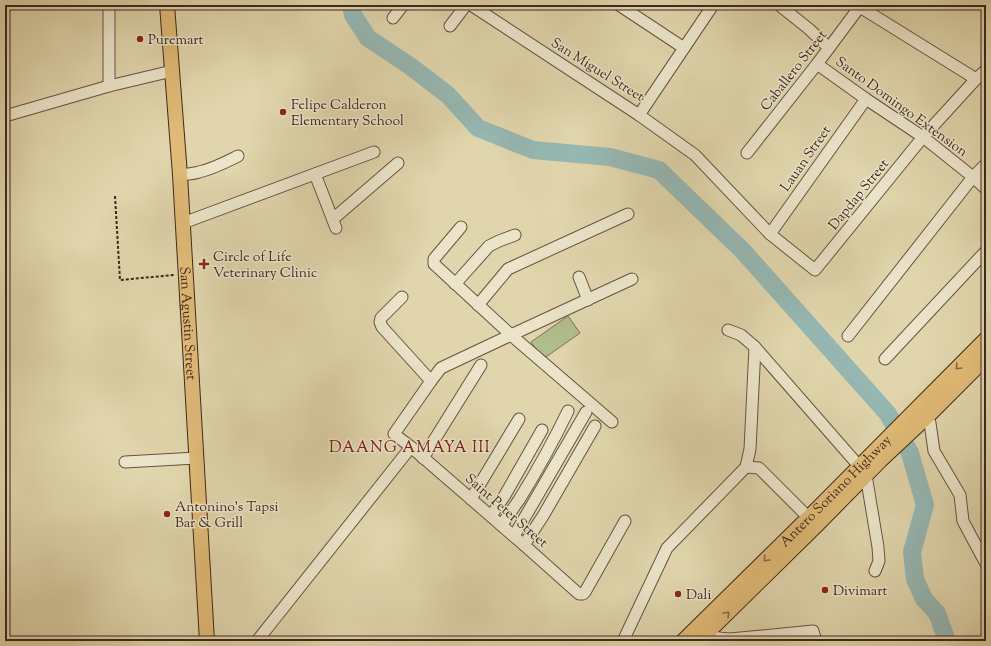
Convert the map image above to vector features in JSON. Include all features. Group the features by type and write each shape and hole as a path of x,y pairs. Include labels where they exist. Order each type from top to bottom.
{"main road":[{"name":"San Agustin Street","path":"167,5 180,175 207,641"},
{"name":"Antero Soriano Highway","path":"923,412 986,339"},
{"name":"Antero Soriano Highway","path":"683,641 701,634 910,424 986,358"}],"street":[{"path":"109,5 109,86"},
{"path":"393,18 403,5"},
{"path":"450,26 466,5"},
{"name":"San Miguel Street","path":"471,5 639,115 713,5"},
{"path":"619,5 684,48"},
{"name":"Santo Domingo Extension","path":"779,5 809,29 829,48"},
{"path":"860,6 976,79"},
{"name":"Caballero Street","path":"747,153 817,64 860,6"},
{"name":"Santo Domingo Extension","path":"817,64 866,99 923,136 986,189"},
{"name":"Dapdap Street","path":"770,234 815,270 923,136 986,70"},
{"path":"5,116 109,86 172,71"},
{"name":"Lauan Street","path":"770,234 866,99"},
{"path":"639,115 694,155 770,234"},
{"path":"183,223 374,152"},
{"path":"180,175 198,173 238,156"},
{"path":"315,174 335,223 398,163"},
{"path":"848,336 973,177 986,164"},
{"path":"478,305 508,269 628,214"},
{"path":"461,227 434,259 434,264 511,335 612,422"},
{"path":"455,284 489,246 515,234"},
{"path":"886,359 986,251"},
{"path":"579,277 588,300"},
{"path":"402,297 381,318 380,322 382,327 431,381 441,368 632,279"},
{"path":"728,330 741,335 755,347 863,471 878,548 879,561 875,571"},
{"path":"623,641 667,548 746,467 750,449 755,347"},
{"path":"423,458 481,365"},
{"name":"Saint Peter Street","path":"431,381 394,434 491,516 579,594 585,592 625,521"},
{"path":"501,525 510,514 534,475 568,411"},
{"path":"514,536 586,412"},
{"path":"923,412 930,423 934,451 960,496 963,520 986,564"},
{"path":"470,499 519,419"},
{"path":"524,545 543,516 595,426"},
{"path":"491,516 505,495 542,430"},
{"path":"257,641 411,447"},
{"path":"125,462 196,458"},
{"path":"746,467 759,468 813,521"},
{"path":"701,634 730,639 813,631 816,641"}],"path":[{"path":"115,196 120,280 185,274"}],"green space":[{"path":"568,316 580,333 543,359 531,342"}],"waterway":[{"path":"351,5 353,15 368,38 410,66 448,95 478,128 533,150 610,157 659,170 743,251 888,414 910,453 925,505 912,552 915,579 924,599 937,613 947,641"}],"place":[{"name":"Puremart","path":"140,39"},
{"name":"Felipe Calderon Elementary School","path":"283,112"},
{"name":"Circle of Life Veterinary Clinic","path":"204,264"},
{"name":"Antonino's Tapsi Bar & Grill","path":"167,514"},
{"name":"Divimart","path":"825,590"},
{"name":"Dali","path":"678,594"}],"district":[{"name":"DAANG AMAYA III","path":"410,446"}]}
